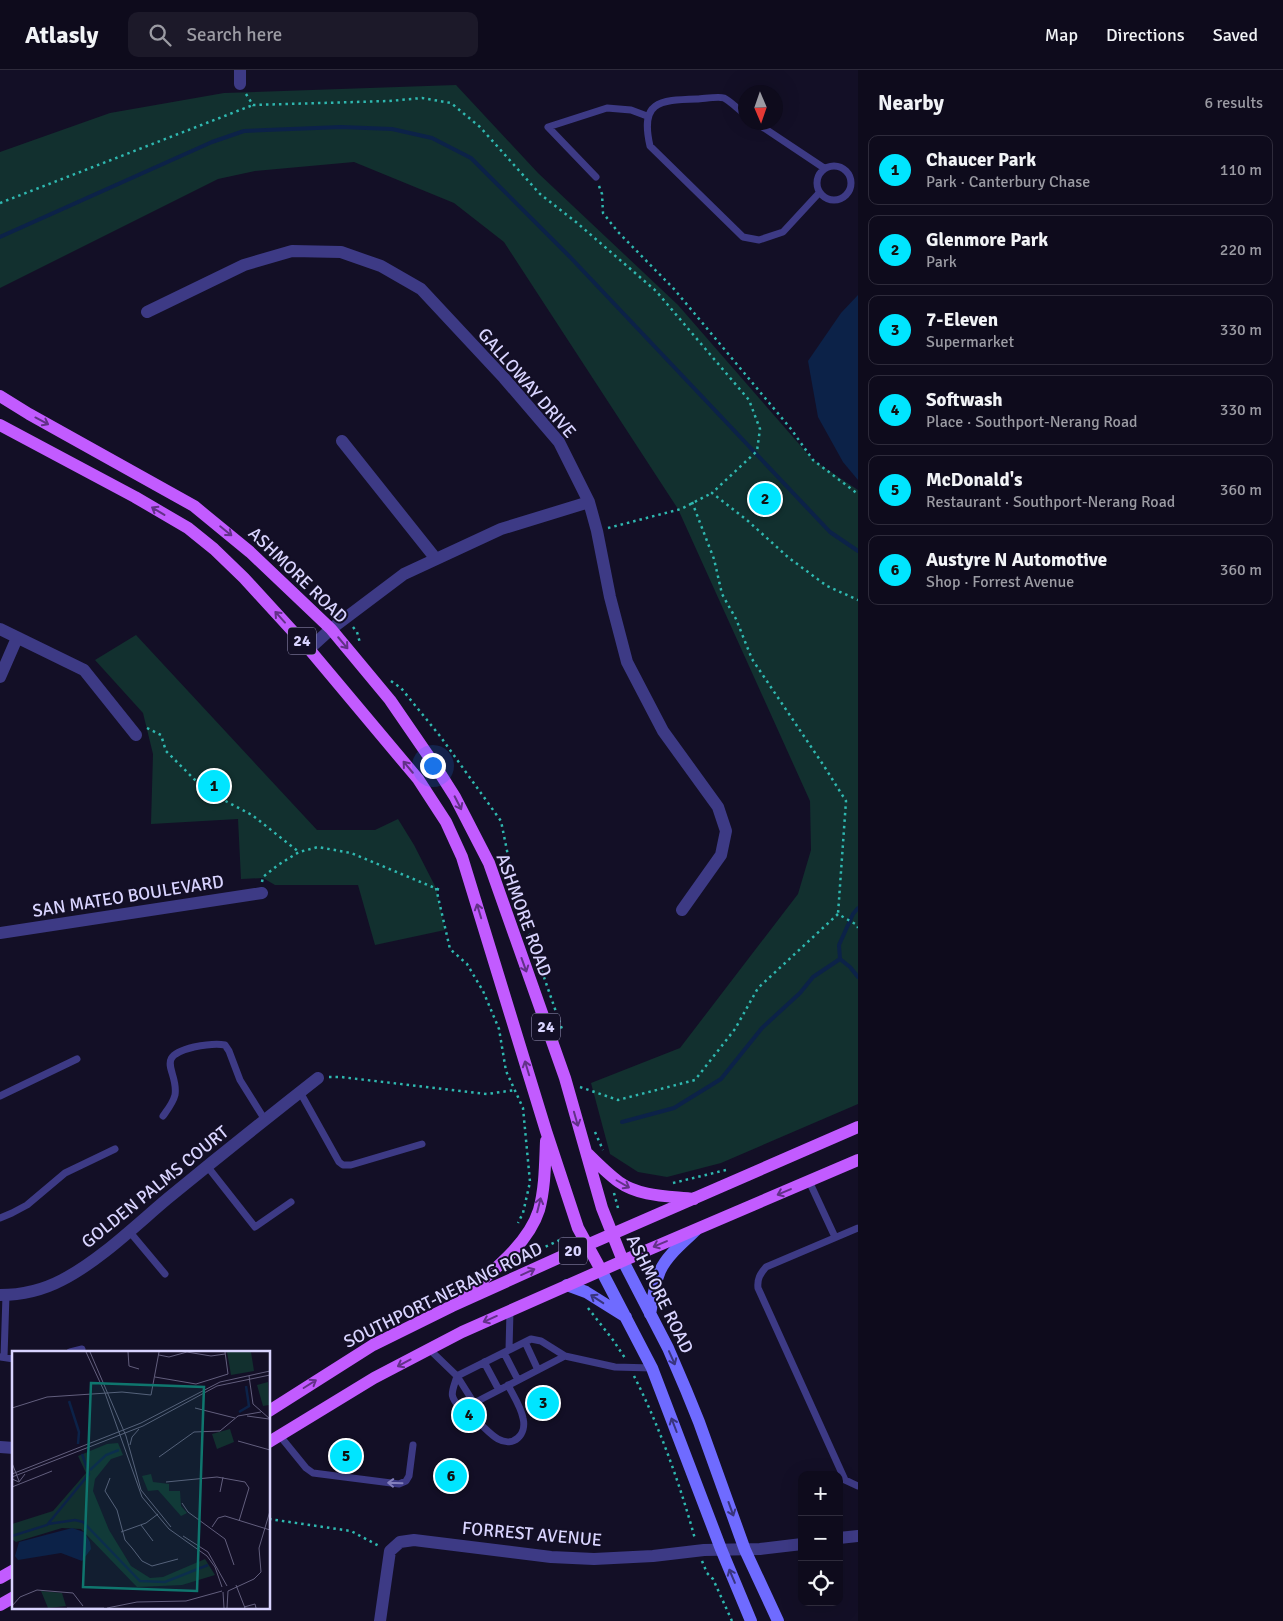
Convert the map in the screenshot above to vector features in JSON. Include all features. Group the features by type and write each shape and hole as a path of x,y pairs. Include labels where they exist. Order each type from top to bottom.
{"main road":[{"name":"ASHMORE ROAD","path":"0,396 194,506 250,552 331,629 390,700 436,767 455,797 488,863 565,1078 602,1208 612,1235 623,1261 668,1348 696,1414 745,1550 778,1621"},
{"name":"24","path":"0,425 135,497 188,528 214,549 244,578 309,649 418,779 446,822 462,857 546,1131 578,1228 601,1270"},
{"name":"SOUTHPORT-NERANG ROAD","path":"270,1409 372,1345 452,1306 858,1127"},
{"path":"452,1306 500,1264 524,1237 533,1223 538,1210 544,1179 546,1131"},
{"path":"586,1152 611,1176 629,1188 645,1193 695,1199"},
{"name":"20","path":"270,1441 374,1378 462,1332 858,1160"},
{"path":"650,1314 660,1271 669,1258 698,1228"},
{"path":"601,1270 652,1368 721,1549 751,1621"},
{"path":"567,1285 592,1295 626,1317"},
{"path":"0,1578 12,1571"},
{"path":"0,1605 12,1598"}],"street":[{"path":"240,70 240,84"},
{"name":"GALLOWAY DRIVE","path":"147,312 244,264 292,251 341,252 381,266 420,289 504,378 559,442 589,502 597,531 610,598 627,662 663,731 718,807 726,831 721,855 682,910"},
{"path":"342,441 436,559"},
{"path":"309,649 331,629 404,574 501,529 589,502"},
{"path":"0,630 84,670 136,735"},
{"path":"0,677 17,638"},
{"name":"SAN MATEO BOULEVARD","path":"0,933 262,893"},
{"name":"GOLDEN PALMS COURT","path":"3,1295 32,1292 63,1280 91,1262 207,1166 318,1078"},
{"path":"843,1538 858,1536"},
{"name":"FORREST AVENUE","path":"390,1551 400,1542 414,1540 551,1557 586,1559 653,1556 721,1549 760,1550 798,1545"},
{"path":"380,1621 390,1551"}],"lane":[{"path":"738,109 724,98 672,100 654,107 647,116 650,146 743,237 760,240 783,232 819,192"},
{"path":"596,176 548,127 607,108 631,110 647,116"},
{"path":"767,130 824,168"},
{"path":"833,165 842,167 855,182 844,198 835,201 826,199 819,192 816,184 818,175 824,168 833,165"},
{"path":"163,1116 170,1107 175,1095 170,1066 174,1054 181,1050 201,1045 219,1044 225,1045 229,1051 240,1080 265,1120"},
{"path":"0,1096 77,1059"},
{"path":"300,1092 339,1162 343,1165 362,1162 422,1144"},
{"path":"0,1218 27,1205 65,1173 115,1149"},
{"path":"207,1166 255,1227 291,1202"},
{"path":"809,1181 835,1237"},
{"path":"858,1228 766,1267 760,1273 758,1281 758,1288 845,1480 858,1486"},
{"path":"129,1231 164,1274"},
{"path":"2,1357 3,1295"},
{"path":"510,1310 507,1351 518,1380"},
{"path":"456,1376 531,1339 542,1341 566,1356 615,1368 652,1368"},
{"path":"525,1342 538,1370"},
{"path":"74,1351 82,1349"},
{"path":"429,1349 456,1376 474,1403 566,1356"},
{"path":"484,1362 498,1390"},
{"path":"456,1376 452,1398 461,1408"},
{"path":"477,1421 498,1439 504,1441 518,1438 522,1434 524,1428 523,1415 508,1385"},
{"path":"280,1436 306,1468 313,1472 399,1484 406,1481 409,1476 413,1445"}],"path":[{"path":"240,84 253,105"},
{"path":"0,203 253,105 389,101 422,98 451,103 480,127 540,194 576,222 656,292 749,400 760,429 757,451 712,493 681,508 597,531"},
{"path":"596,176 602,194 602,213 674,289 791,429 814,460 858,494"},
{"path":"712,493 748,521 789,558 827,586 858,600"},
{"path":"574,1085 618,1100 695,1080 735,1029 758,988 838,914 846,801 752,659 736,620 722,594 714,559 692,502"},
{"path":"346,618 357,632 360,644"},
{"path":"386,677 401,688 440,736 502,821 518,907"},
{"path":"136,735 147,728 161,735 166,751 194,779 216,796 252,814 299,852"},
{"path":"262,893 263,878 278,865 299,852 318,847 351,854 442,891"},
{"path":"436,888 450,950 467,964 483,991 499,1029 506,1071 523,1108 530,1182 523,1213 514,1229"},
{"path":"838,914 857,925 858,928"},
{"path":"528,932 563,1027 564,1037"},
{"path":"318,1078 340,1077 487,1094 515,1090"},
{"path":"593,1129 605,1155"},
{"path":"666,1185 727,1169"},
{"path":"616,1190 614,1196 618,1208 616,1211"},
{"path":"522,1258 564,1237 566,1243"},
{"path":"592,1295 585,1305 614,1340 644,1396 668,1457 692,1526 698,1551 707,1573 713,1579 732,1621"},
{"path":"270,1519 351,1531 390,1551"}],"green space":[{"path":"456,85 538,173 678,305 813,460 858,490 858,1104 721,1163 667,1177 638,1172 610,1154 591,1083 680,1048 798,894 811,850 810,801 678,509 504,242 454,203 354,162 255,171 218,179 0,288 0,152 110,113 224,93"},
{"path":"136,635 317,830 375,830 398,819 436,888 445,930 375,945 358,885 275,885 263,878 241,879 238,819 151,824 153,754 143,713 95,660"}],"water":[{"path":"858,295 858,480 843,462 818,417 808,361 841,313"}],"waterway":[{"path":"0,237 212,142 244,131 341,127 392,129 432,138 471,158 570,257 830,532 858,551"},
{"path":"858,908 853,914 839,945 840,959 858,977"},
{"path":"622,1122 674,1108 721,1079 762,1028 800,993 813,977 840,959"}],"place":[{"name":"Glenmore Park","path":"765,499"},
{"name":"Chaucer Park","path":"214,786"},
{"name":"7-Eleven","path":"543,1403"},
{"name":"Softwash","path":"469,1415"},
{"name":"McDonald's","path":"346,1456"},
{"name":"Austyre N Automotive","path":"451,1476"}]}
